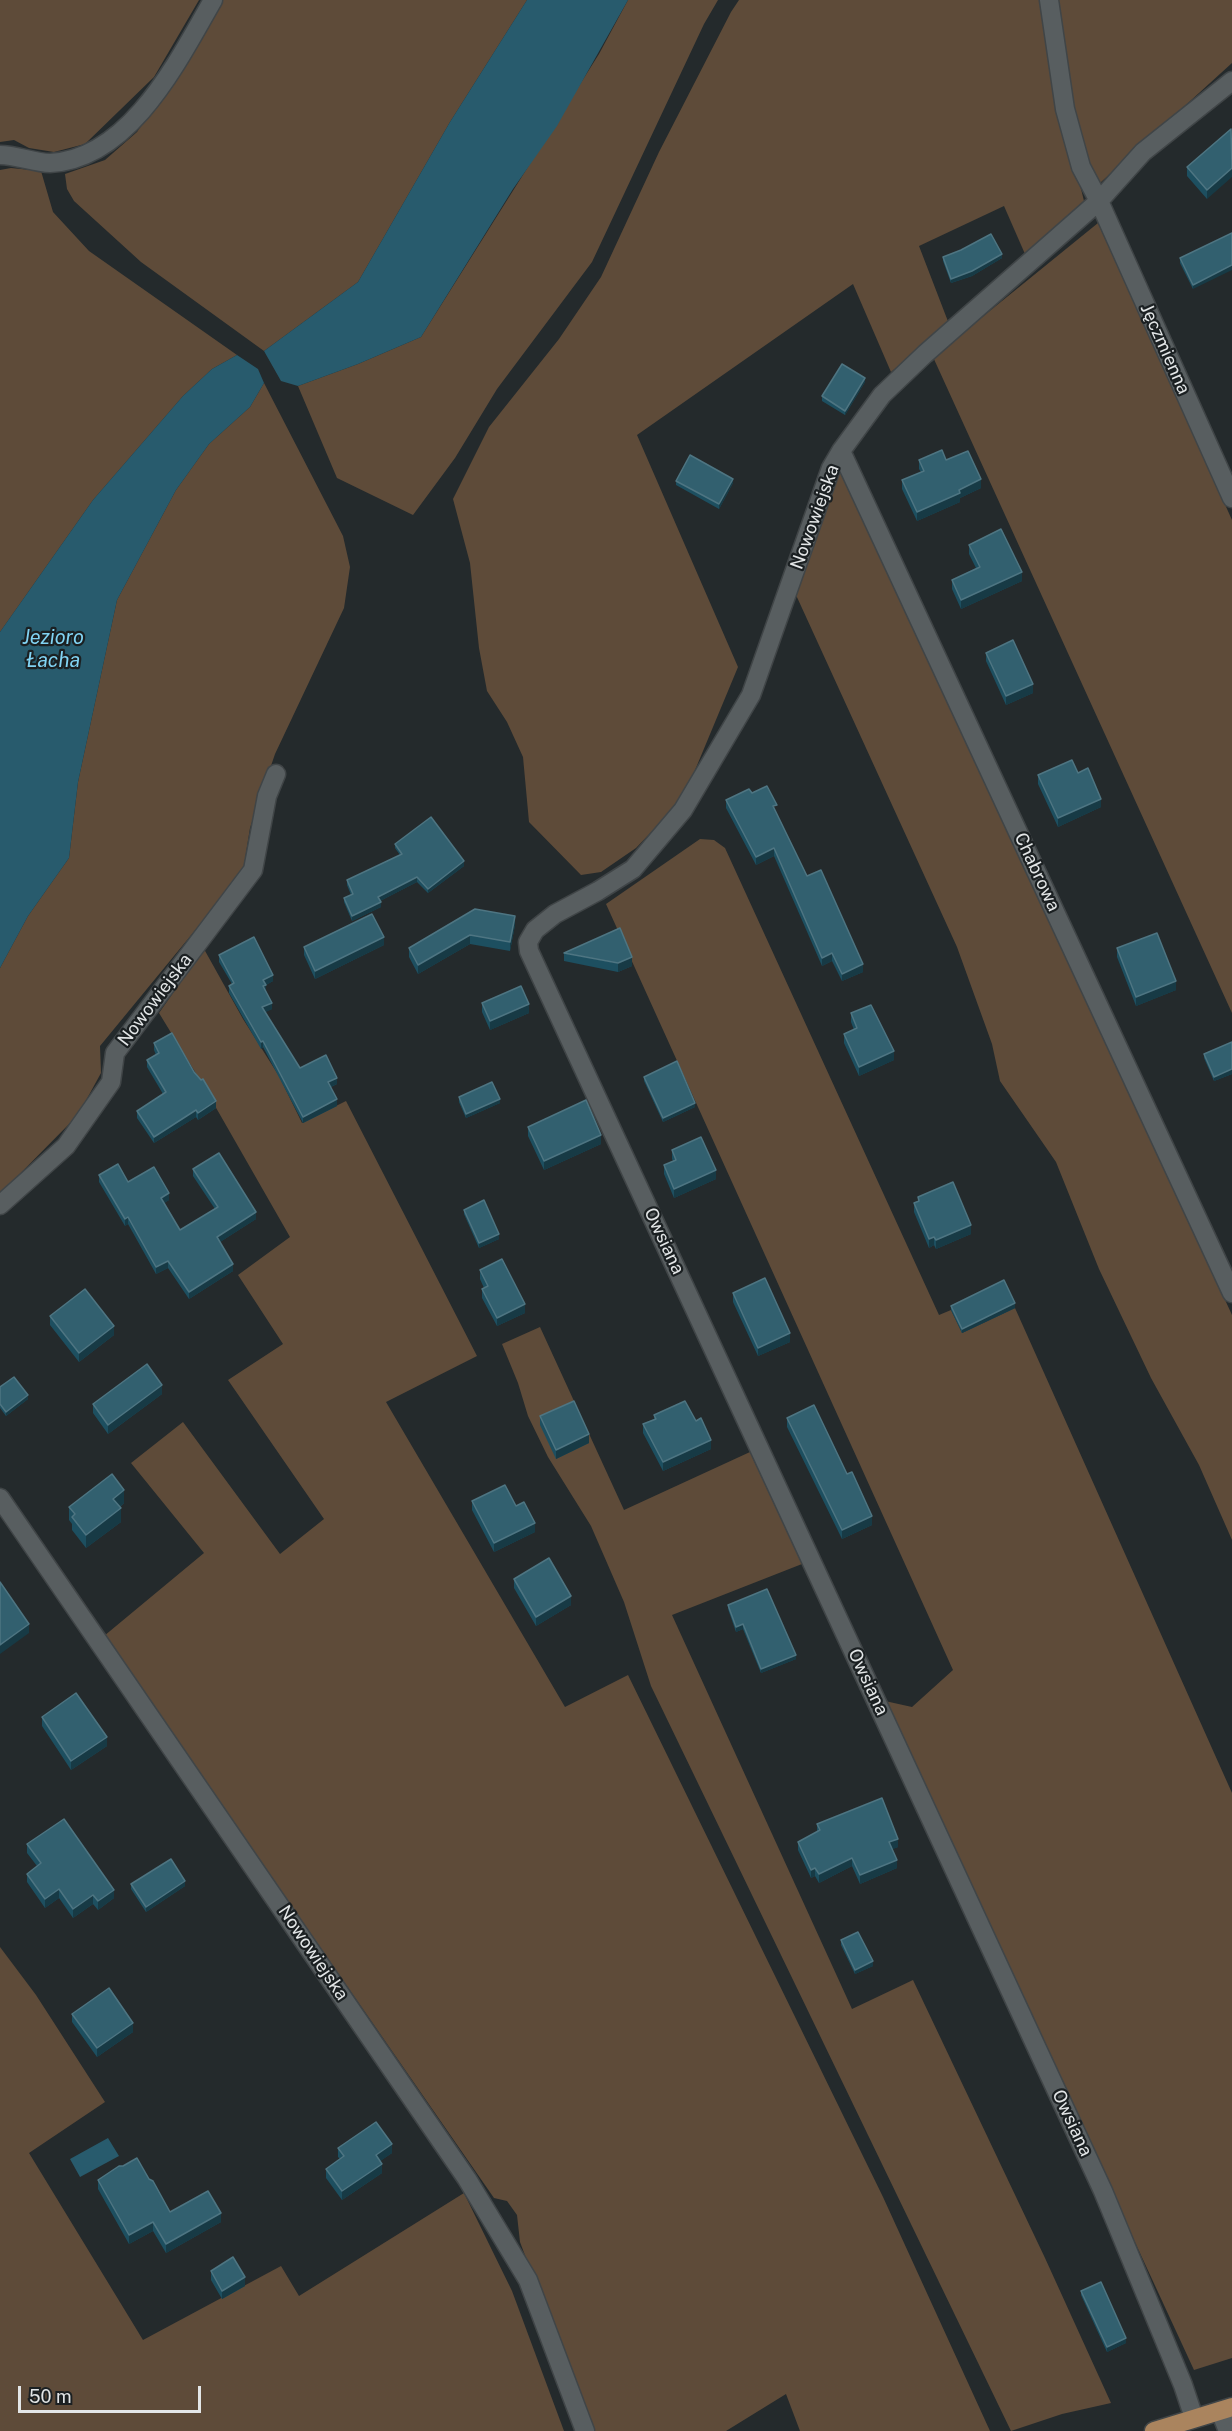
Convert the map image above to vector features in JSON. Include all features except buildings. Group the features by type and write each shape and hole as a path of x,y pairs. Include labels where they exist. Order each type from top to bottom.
{"main road":[{"path":"1154,2431 1226,2409"}],"street":[{"path":"0,155 11,155 48,163 83,157 118,135 168,78 213,0"},
{"name":"Jęczmienna","path":"1049,0 1065,109 1081,167 1099,201 1232,498"},
{"name":"Nowowiejska","path":"530,951 528,942 535,930 555,914 633,869 683,810 751,695 831,468 882,396 917,362 1099,201 1143,152 1232,81"},
{"name":"Chabrowa","path":"841,451 1232,1293"},
{"name":"Nowowiejska","path":"0,1205 66,1146 111,1082 115,1053 254,870 267,796 276,774"},
{"name":"Owsiana","path":"530,951 1098,2180 1183,2385 1194,2418"},
{"name":"Nowowiejska","path":"0,1498 467,2179 528,2280 585,2431"},
{"path":"1226,2409 1228,2431"}],"shaded area":[{"path":"0,0 199,0 154,77 85,144 54,152 29,148 14,140 0,142"},
{"path":"222,0 527,0 450,122 358,282 264,351 141,262 74,201 67,189 65,174 105,160 137,132"},
{"path":"628,0 718,0 704,24 592,262 497,389 455,458 413,515 337,478 298,386 421,337 599,54"},
{"path":"739,0 1040,0 1056,88 1084,201 1025,254 1004,206 919,246 949,324 891,372 853,284 637,435 738,667 683,799 636,848 601,872 581,875 529,822 523,757 507,722 487,691 479,648 470,563 453,499 489,427 559,339 601,277 659,152"},
{"path":"1057,0 1232,0 1232,63 1100,183 1080,144 1066,69"},
{"path":"11,168 41,171 53,212 89,251 237,355 212,369 183,396 93,500 0,632 0,170"},
{"path":"1098,223 1232,520 1232,1013 933,357"},
{"path":"264,383 343,536 350,567 344,608 275,754 250,828 243,872 100,1046 101,1073 78,1115 0,1194 0,968 28,916 69,858 78,782 117,600 176,490 209,444 250,407"},
{"path":"842,465 1232,1315 1232,1540 1199,1465 1151,1378 1099,1269 1056,1162 1000,1081 992,1044 957,947 796,595 805,559"},
{"path":"700,839 714,840 725,848 939,1315 951,1310 962,1333 1015,1308 1232,1793 1232,2358 1194,2370 885,1701 912,1707 953,1670 606,904"},
{"path":"204,949 243,1019 279,1076 302,1123 346,1101 477,1356 386,1402 565,1707 628,1675 883,2197 990,2431 800,2431 786,2394 726,2431 591,2431 520,2242 517,2215 507,2201 494,2198 104,1636 204,1553 131,1463 183,1422 280,1554 324,1519 228,1380 283,1344 238,1275 290,1237 159,1013"},
{"path":"540,1327 624,1510 750,1452 802,1564 672,1615 852,2009 913,1980 1111,2403 1062,2414 1011,2431 651,1686 624,1602 591,1526 548,1457 528,1416 518,1383 502,1344"},
{"path":"0,1947 36,1995 105,2102 29,2153 143,2340 281,2266 299,2296 464,2193 512,2291 564,2431 0,2431"}],"water":[{"path":"527,0 628,0 557,126 513,189 421,337 298,386 281,381 264,351 358,282 450,122"},
{"name":"Jezioro Łacha","path":"237,355 258,369 264,383 250,407 209,444 176,490 117,600 78,782 69,858 28,916 0,968 0,632 93,500 183,396 212,369"},
{"path":"108,2138 119,2156 80,2177 70,2159"}]}
